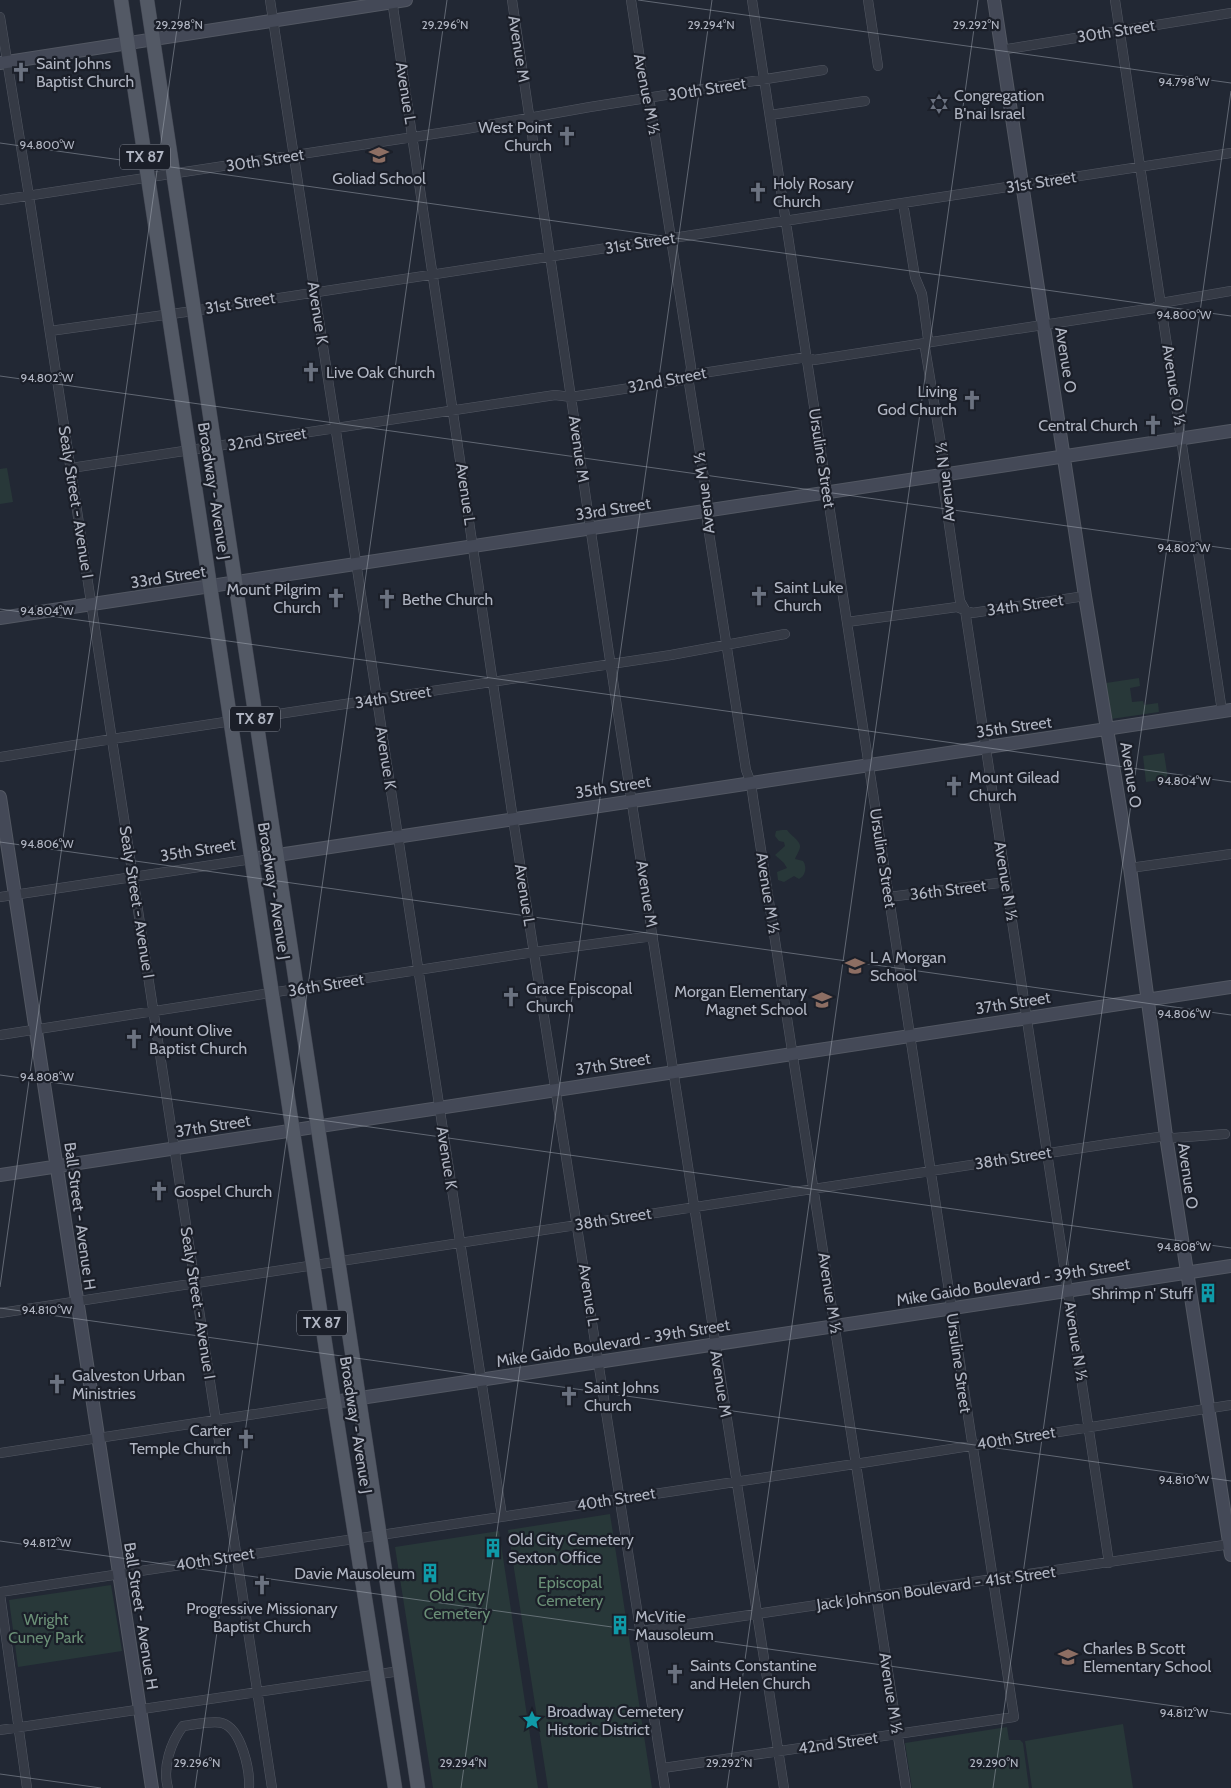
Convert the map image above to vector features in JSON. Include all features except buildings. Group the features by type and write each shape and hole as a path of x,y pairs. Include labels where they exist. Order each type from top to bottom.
{"main road":[{"name":"Broadway - Avenue J","path":"121,0 334,1402 395,1788"},
{"name":"Broadway - Avenue J","path":"147,0 418,1788"},
{"path":"4,62 406,0"},
{"name":"Avenue O","path":"994,0 1085,596 1130,868 1146,1000 1186,1272 1230,1548"},
{"name":"33rd Street","path":"0,618 1231,431"},
{"name":"35th Street","path":"252,859 1227,711"},
{"name":"Ball Street - Avenue H","path":"0,797 152,1788"},
{"name":"37th Street","path":"0,1175 1231,987"},
{"name":"Mike Gaido Boulevard - 39th Street","path":"334,1402 1231,1266"}],"street":[{"name":"Avenue K","path":"270,0 502,1516"},
{"name":"Avenue M","path":"512,0 611,664 784,1788"},
{"name":"Avenue M ½","path":"631,0 646,99 650,104 659,159 691,367 690,383 709,510 707,520 726,646 746,774 751,783 906,1788"},
{"name":"Ursuline Street","path":"752,0 1014,1717"},
{"path":"868,0 878,66"},
{"name":"Avenue O ½","path":"1115,0 1182,438 1227,711"},
{"name":"Avenue L","path":"392,1 513,819 665,1788"},
{"name":"30th Street","path":"1001,50 1231,13"},
{"name":"Sealy Street - Avenue I","path":"0,17 4,62 29,196 50,331 272,1788"},
{"name":"30th Street","path":"0,200 413,137 823,70"},
{"path":"770,115 864,101"},
{"name":"31st Street","path":"50,331 193,311 1231,153"},
{"name":"Avenue N ½","path":"903,203 915,277 922,294 928,339 925,348 946,474 943,484 960,601 966,610 1109,1563"},
{"name":"32nd Street","path":"70,468 214,448 336,427 555,395 571,397 683,380 690,376 806,357 814,360 927,343 1154,308 1161,303 1231,291"},
{"name":"34th Street","path":"847,622 957,607 972,613 1085,596"},
{"name":"34th Street","path":"0,757 726,646 729,643 785,634"},
{"path":"1130,868 1231,854"},
{"name":"35th Street","path":"0,897 252,859"},
{"name":"36th Street","path":"889,897 1006,882"},
{"name":"36th Street","path":"0,1035 534,952 653,936"},
{"name":"38th Street","path":"0,1313 1048,1153 1166,1136 1174,1138 1225,1134"},
{"name":"Mike Gaido Boulevard - 39th Street","path":"0,1453 334,1402"},
{"name":"40th Street","path":"0,1593 1231,1405"},
{"name":"Jack Johnson Boulevard - 41st Street","path":"641,1631 1109,1563 1230,1548"},
{"path":"0,1593 27,1788"},
{"path":"0,1730 400,1670"},
{"name":"42nd Street","path":"662,1768 1014,1717"},
{"path":"168,1788 169,1754 175,1736 182,1727 220,1722 227,1725 234,1732 241,1746 250,1775 249,1788"}],"green space":[{"path":"7,468 13,502 0,504 0,469"},
{"path":"1139,678 1140,686 1130,688 1132,702 1143,701 1144,705 1158,703 1159,712 1111,719 1106,683"},
{"path":"1164,753 1168,779 1146,782 1143,756"},
{"path":"787,830 799,843 800,848 795,859 803,861 805,868 801,878 799,879 794,876 784,882 778,880 777,872 787,868 775,855 785,846 784,842 779,841 775,836 776,831"},
{"name":"Episcopal Cemetery","path":"610,1514 652,1788 548,1788 508,1530"},
{"name":"Old City Cemetery","path":"499,1531 538,1788 433,1788 395,1547"},
{"name":"Wright Cuney Park","path":"111,1585 122,1651 18,1667 9,1600"},
{"path":"1123,1724 1133,1788 1032,1788 1025,1741"},
{"path":"1007,1727 1009,1740 1020,1740 1023,1743 1029,1788 912,1788 905,1743"}],"place":[{"name":"Saint Johns Baptist Church","path":"21,72"},
{"name":"Congregation B'nai Israel","path":"939,104"},
{"name":"West Point Church","path":"567,136"},
{"name":"Goliad School","path":"379,155"},
{"name":"Holy Rosary Church","path":"758,192"},
{"name":"Live Oak Church","path":"311,372"},
{"name":"Living God Church","path":"972,400"},
{"name":"Central Church","path":"1153,425"},
{"name":"Saint Luke Church","path":"759,596"},
{"name":"Mount Pilgrim Church","path":"336,598"},
{"name":"Bethe Church","path":"387,599"},
{"name":"Mount Gilead Church","path":"954,786"},
{"name":"L A Morgan School","path":"855,966"},
{"name":"Grace Episcopal Church","path":"511,997"},
{"name":"Morgan Elementary Magnet School","path":"822,1000"},
{"name":"Mount Olive Baptist Church","path":"134,1039"},
{"name":"Gospel Church","path":"159,1191"},
{"name":"Shrimp n' Stuff","path":"1208,1293"},
{"name":"Galveston Urban Ministries","path":"57,1384"},
{"name":"Saint Johns Church","path":"569,1396"},
{"name":"Carter Temple Church","path":"246,1439"},
{"name":"Old City Cemetery Sexton Office","path":"493,1548"},
{"name":"Davie Mausoleum","path":"430,1573"},
{"name":"Progressive Missionary Baptist Church","path":"262,1585"},
{"name":"McVitie Mausoleum","path":"620,1625"},
{"name":"Charles B Scott Elementary School","path":"1068,1657"},
{"name":"Saints Constantine and Helen Church","path":"675,1674"},
{"name":"Broadway Cemetery Historic District","path":"532,1720"}]}
